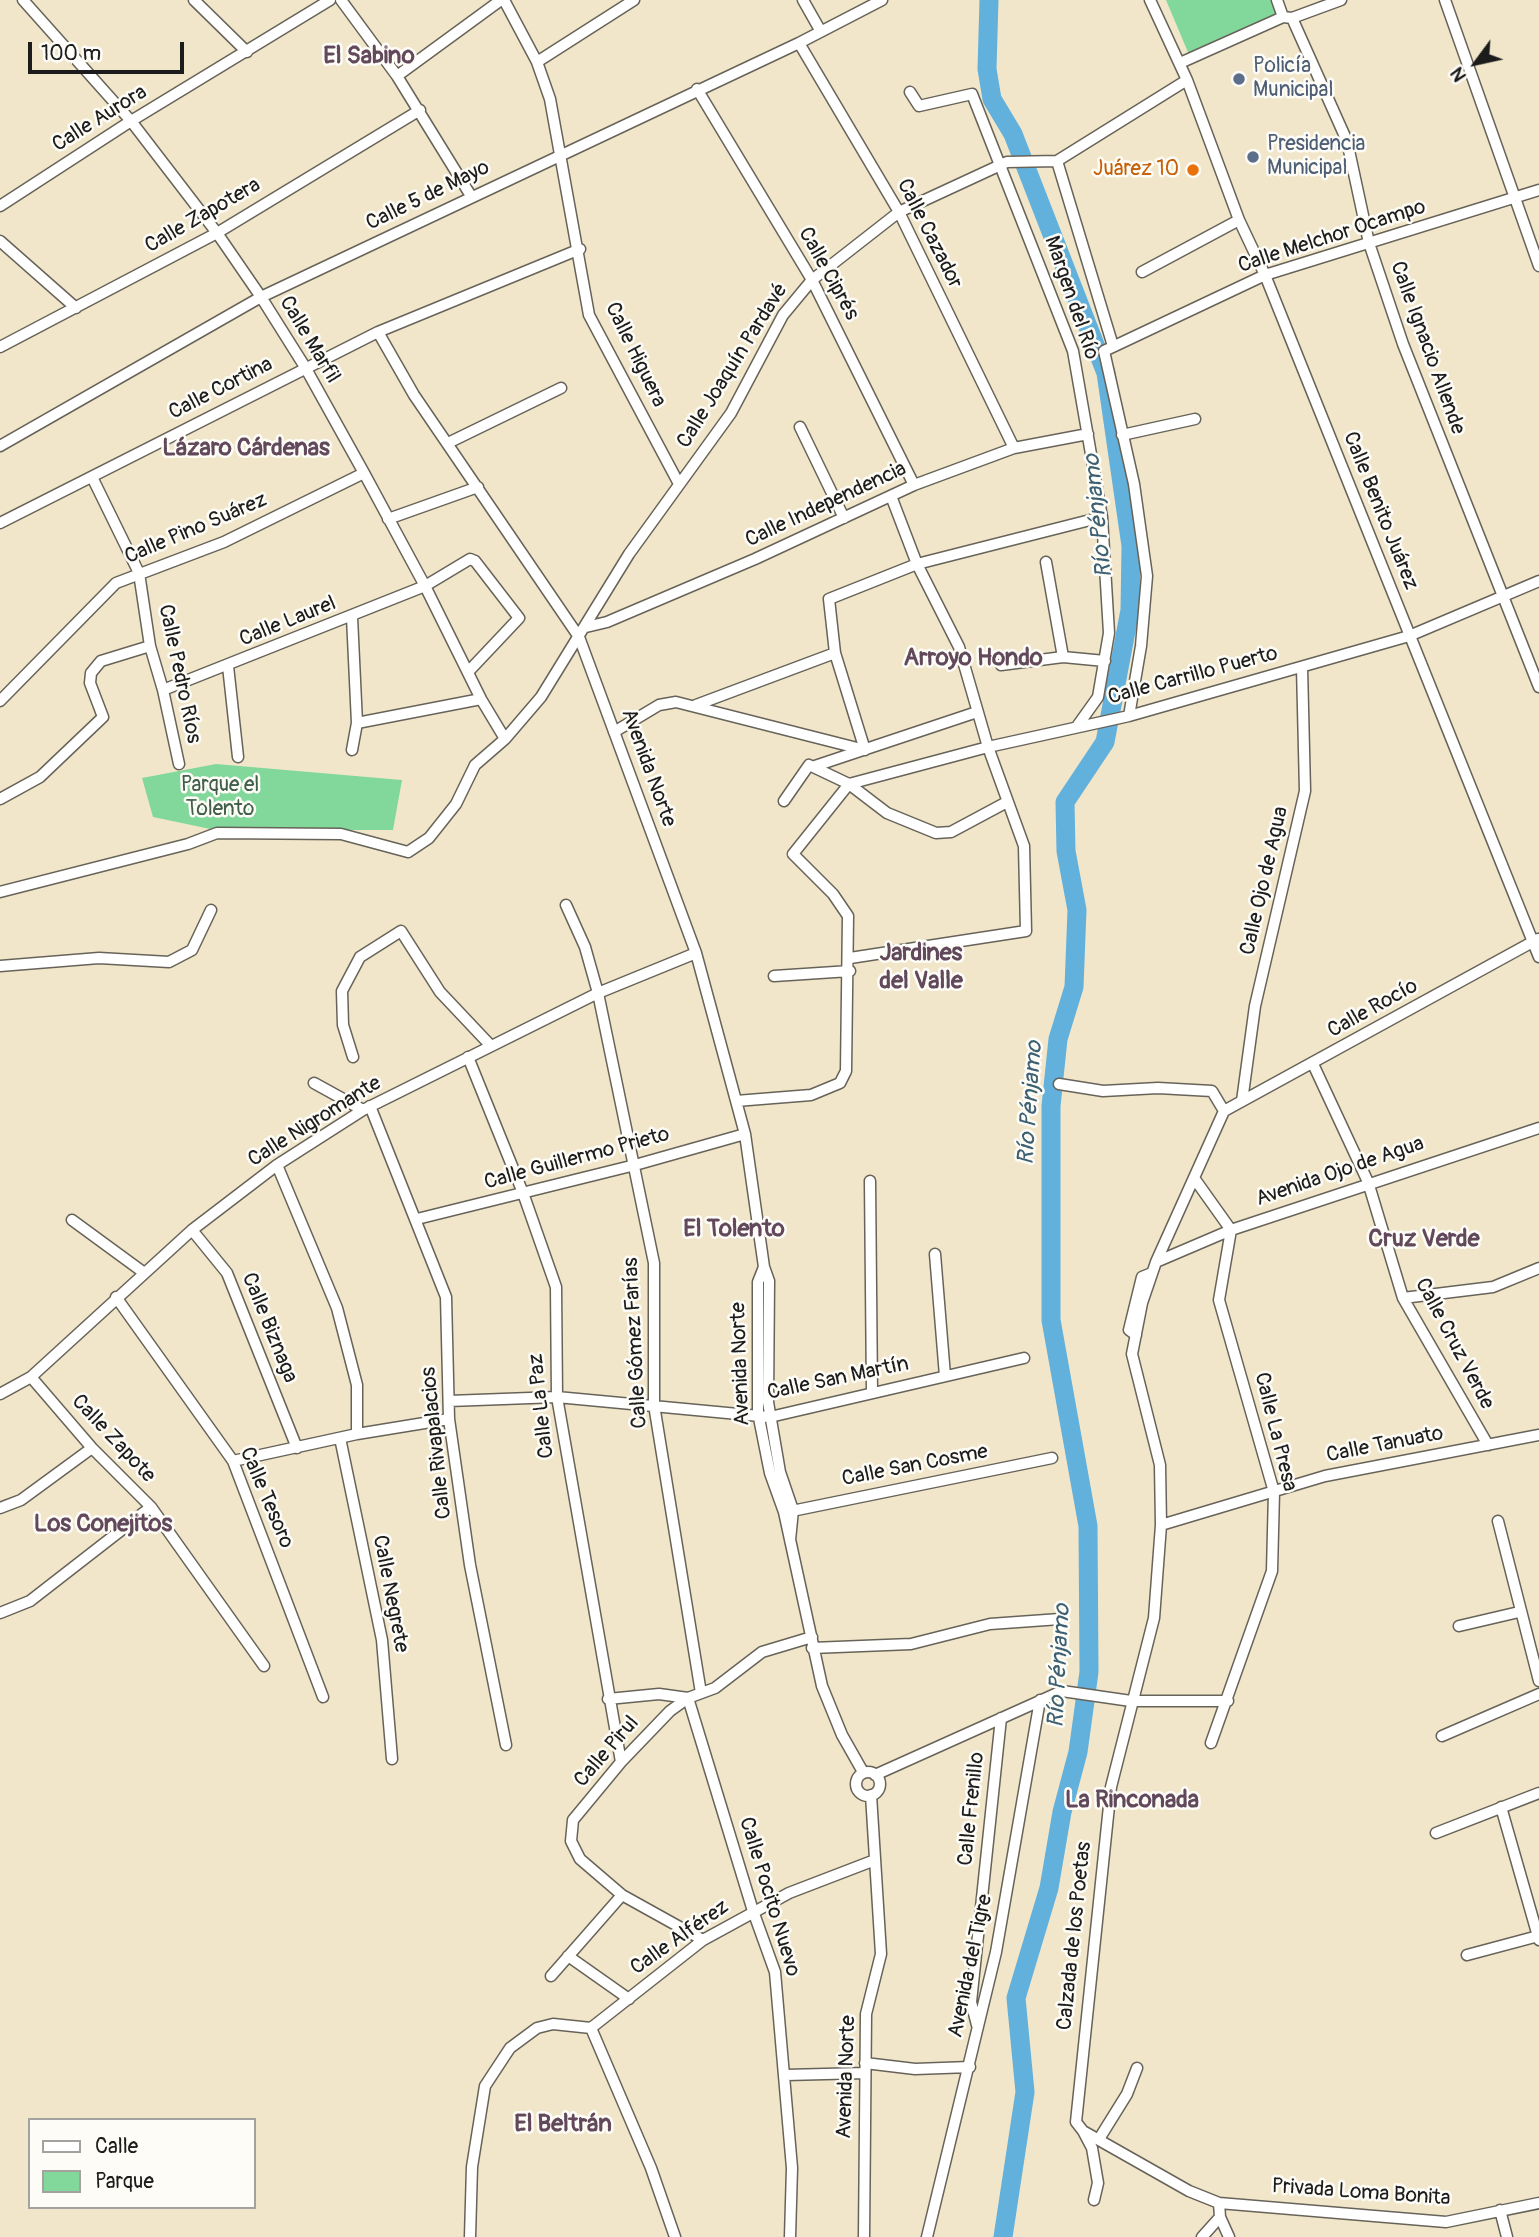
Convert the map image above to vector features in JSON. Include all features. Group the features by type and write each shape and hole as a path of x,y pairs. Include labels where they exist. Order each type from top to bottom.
{"street":[{"name":"Calle Marfil","path":"23,0 131,121 217,233 261,297 305,367 364,473 425,586 481,699 505,739"},
{"path":"194,0 247,52"},
{"name":"Calle Aurora","path":"0,206 131,121 330,0"},
{"path":"341,0 420,110 471,196"},
{"path":"397,76 503,0"},
{"name":"Calle Higuera","path":"503,0 537,62 550,99 559,155 580,248 589,315 680,484"},
{"path":"537,62 634,0"},
{"path":"803,0 820,30"},
{"name":"Calle 5 de Mayo","path":"0,446 261,297 799,43 882,0"},
{"name":"Calle Benito Juárez","path":"1150,0 1187,80 1239,220 1265,275 1409,636 1536,940 1539,957"},
{"name":"Calle Ignacio Allende","path":"1277,0 1347,141 1369,243 1413,370 1539,687"},
{"path":"1180,63 1288,18 1341,0"},
{"path":"1445,0 1539,266"},
{"name":"Calle Cazador","path":"799,43 898,212 1014,448"},
{"path":"1129,716 1141,646 1147,576 1134,484 1122,435 1109,349 1057,161 1187,80"},
{"name":"Calle Ciprés","path":"697,89 812,280 914,485"},
{"name":"Margen del Río","path":"910,92 919,106 972,94 1004,163 1073,351 1102,517 1108,634 1098,697 1084,724"},
{"name":"Calle Zapotera","path":"0,347 217,233 420,110"},
{"name":"Calle Joaquín Pardavé","path":"0,892 188,844 217,833 341,834 408,852 429,838 456,804 475,765 505,739 541,697 629,554 731,412 783,315 812,280 898,212 1004,163 1057,161"},
{"name":"Calle Melchor Ocampo","path":"1109,349 1265,275 1539,190"},
{"path":"1142,272 1239,220"},
{"path":"0,241 76,308"},
{"name":"Calle Cortina","path":"0,523 378,332 580,248"},
{"name":"Avenida Norte","path":"378,332 414,395 579,637 696,953 745,1134 764,1267 769,1282 770,1417 789,1511 790,1540 812,1642 832,1711 863,1772"},
{"path":"448,443 561,388"},
{"path":"1122,435 1195,419"},
{"path":"800,427 844,518"},
{"name":"Calle Independencia","path":"586,627 607,622 914,485 1014,448 1087,434"},
{"name":"Calle Pino Suárez","path":"0,701 116,583 224,542 364,473"},
{"name":"Calle Pedro Ríos","path":"92,477 139,573 150,646 163,690 179,764"},
{"path":"388,519 478,487"},
{"path":"849,958 1026,931 1024,846 988,747 959,647 917,564 891,496"},
{"path":"865,750 835,653 829,598 917,564 1102,517"},
{"name":"Calle Laurel","path":"163,690 425,586 470,559 519,618 517,624 468,673"},
{"path":"1046,562 1063,657"},
{"name":"Calle Carrillo Puerto","path":"849,784 988,747 1129,716 1409,636 1539,581"},
{"path":"352,617 357,723 352,750"},
{"path":"0,799 40,776 103,717 90,683 91,673 101,661 150,646"},
{"path":"696,705 835,653"},
{"path":"1001,665 1063,657 1105,661"},
{"path":"228,666 238,757"},
{"name":"Calle Ojo de Agua","path":"1242,1101 1255,1006 1305,791 1302,667"},
{"path":"357,723 481,699"},
{"path":"614,732 659,705 676,702 865,750"},
{"path":"784,801 812,766 978,712"},
{"path":"812,766 849,784 887,813 936,833 951,832 1007,802"},
{"path":"736,1101 811,1095 840,1083 846,1071 848,916 833,894 793,854 849,784"},
{"name":"Calle Gómez Farías","path":"566,905 585,947 598,993 653,1263 654,1405 701,1693"},
{"path":"0,966 99,958 169,962 192,950 211,911"},
{"path":"353,1057 343,1025 342,991 360,957 401,930 440,992 491,1046"},
{"name":"Calle Rocío","path":"1224,1111 1536,940"},
{"name":"Calle Nigromante","path":"0,1394 31,1377 192,1230 277,1165 366,1108 598,993 696,953"},
{"path":"774,976 849,971"},
{"name":"Calle La Paz","path":"468,1057 523,1193 556,1287 557,1397 621,1762"},
{"name":"Calle Cruz Verde","path":"1313,1064 1368,1182 1403,1298 1488,1446"},
{"path":"314,1083 366,1108"},
{"path":"1059,1084 1103,1091 1158,1088 1212,1091 1224,1111"},
{"name":"Calle Rivapalacios","path":"366,1108 417,1219 446,1297 449,1419 470,1565 506,1745"},
{"name":"Calzada de los Poetas","path":"1094,2200 1098,2183 1092,2148 1076,2122 1076,2108 1111,1787 1154,1618 1161,1525 1160,1465 1132,1354 1156,1262 1224,1111"},
{"name":"Avenida Ojo de Agua","path":"1156,1262 1231,1230 1368,1182 1539,1128"},
{"name":"Calle Guillermo Prieto","path":"417,1219 635,1165 745,1134"},
{"path":"277,1165 337,1308 357,1385 357,1434"},
{"path":"1194,1178 1231,1230"},
{"path":"870,1181 872,1393"},
{"path":"72,1220 143,1272"},
{"name":"Calle Biznaga","path":"192,1230 227,1273 297,1448"},
{"name":"Calle La Presa","path":"1211,1743 1272,1571 1274,1492 1219,1300 1231,1230"},
{"path":"935,1254 946,1376"},
{"name":"Avenida Norte","path":"764,1267 758,1282 758,1413 769,1473 789,1511"},
{"path":"1403,1298 1493,1287 1539,1268"},
{"name":"Calle Tesoro","path":"116,1297 233,1461 323,1697"},
{"name":"Calle San Martín","path":"449,1402 557,1397 758,1413 770,1417 1024,1358"},
{"name":"Calle Zapote","path":"31,1377 92,1448 151,1507 264,1666"},
{"path":"233,1461 357,1434 449,1419"},
{"name":"Calle Tanuato","path":"1161,1525 1325,1476 1539,1435"},
{"name":"Calle Negrete","path":"340,1438 382,1640 392,1759"},
{"path":"0,1508 21,1500 92,1448"},
{"name":"Calle San Cosme","path":"789,1511 1052,1458"},
{"path":"0,1613 30,1601 151,1507"},
{"path":"1498,1521 1519,1612 1539,1681"},
{"path":"1459,1626 1519,1612"},
{"path":"608,1699 659,1694 688,1698 715,1688 762,1652 812,1642 911,1644 990,1624 1060,1619"},
{"path":"875,1775 880,1783 878,1790 871,1795 862,1794 857,1789 857,1777 863,1772 875,1775 1062,1691 1132,1701 1228,1701"},
{"path":"1442,1736 1539,1694"},
{"name":"Calle Pirul","path":"622,1895 580,1859 570,1841 573,1820 621,1762 670,1711 688,1698"},
{"name":"Calle Pocito Nuevo","path":"688,1698 753,1911 775,1972 792,2168 790,2237"},
{"name":"Avenida del Tigre","path":"927,2237 996,1952 1040,1700"},
{"name":"Calle Frenillo","path":"978,2028 971,2002 1001,1718"},
{"path":"1436,1833 1539,1793"},
{"name":"Avenida Norte","path":"864,2237 866,2014 881,1954 871,1795"},
{"path":"1467,1955 1538,1938 1535,1905 1501,1807"},
{"name":"Calle Alférez","path":"591,2028 703,1940 789,1894 876,1860"},
{"path":"551,1976 622,1895 703,1940"},
{"path":"568,1956 629,1999"},
{"path":"470,2237 472,2167 485,2086 510,2048 537,2028 553,2024 591,2028 651,2168 676,2237"},
{"path":"786,2075 864,2068 970,2067"},
{"path":"1099,2140 1127,2094 1137,2068"},
{"path":"1083,2131 1189,2191 1219,2203 1220,2217 1229,2237"},
{"name":"Privada Loma Bonita","path":"1219,2203 1446,2222 1539,2203"},
{"path":"1500,2210 1507,2237"},
{"path":"1202,2237 1220,2217"}],"green space":[{"path":"1166,0 1276,0 1281,14 1190,57"},
{"name":"Parque el Tolento","path":"216,764 402,780 393,830 215,830 153,817 142,778"}],"waterway":[{"name":"Río Pénjamo","path":"989,0 987,69 992,99 1013,134 1106,373 1131,546 1130,610 1105,742 1065,802 1066,851 1077,910 1074,987 1058,1039 1051,1106 1051,1320 1088,1526 1089,1672 1078,1752 1062,1812 1049,1888 1016,1998 1025,2092 1003,2237"}],"place":[{"name":"Policía Municipal","path":"1239,79"},
{"name":"Presidencia Municipal","path":"1253,157"},
{"name":"Juárez 10","path":"1193,170"}],"district":[{"name":"El Sabino","path":"369,57"},
{"name":"Lázaro Cárdenas","path":"246,449"},
{"name":"Arroyo Hondo","path":"973,659"},
{"name":"Jardines del Valle","path":"921,968"},
{"name":"El Tolento","path":"734,1230"},
{"name":"Cruz Verde","path":"1424,1240"},
{"name":"Los Conejitos","path":"103,1525"},
{"name":"La Rinconada","path":"1132,1801"},
{"name":"El Beltrán","path":"563,2125"}]}
